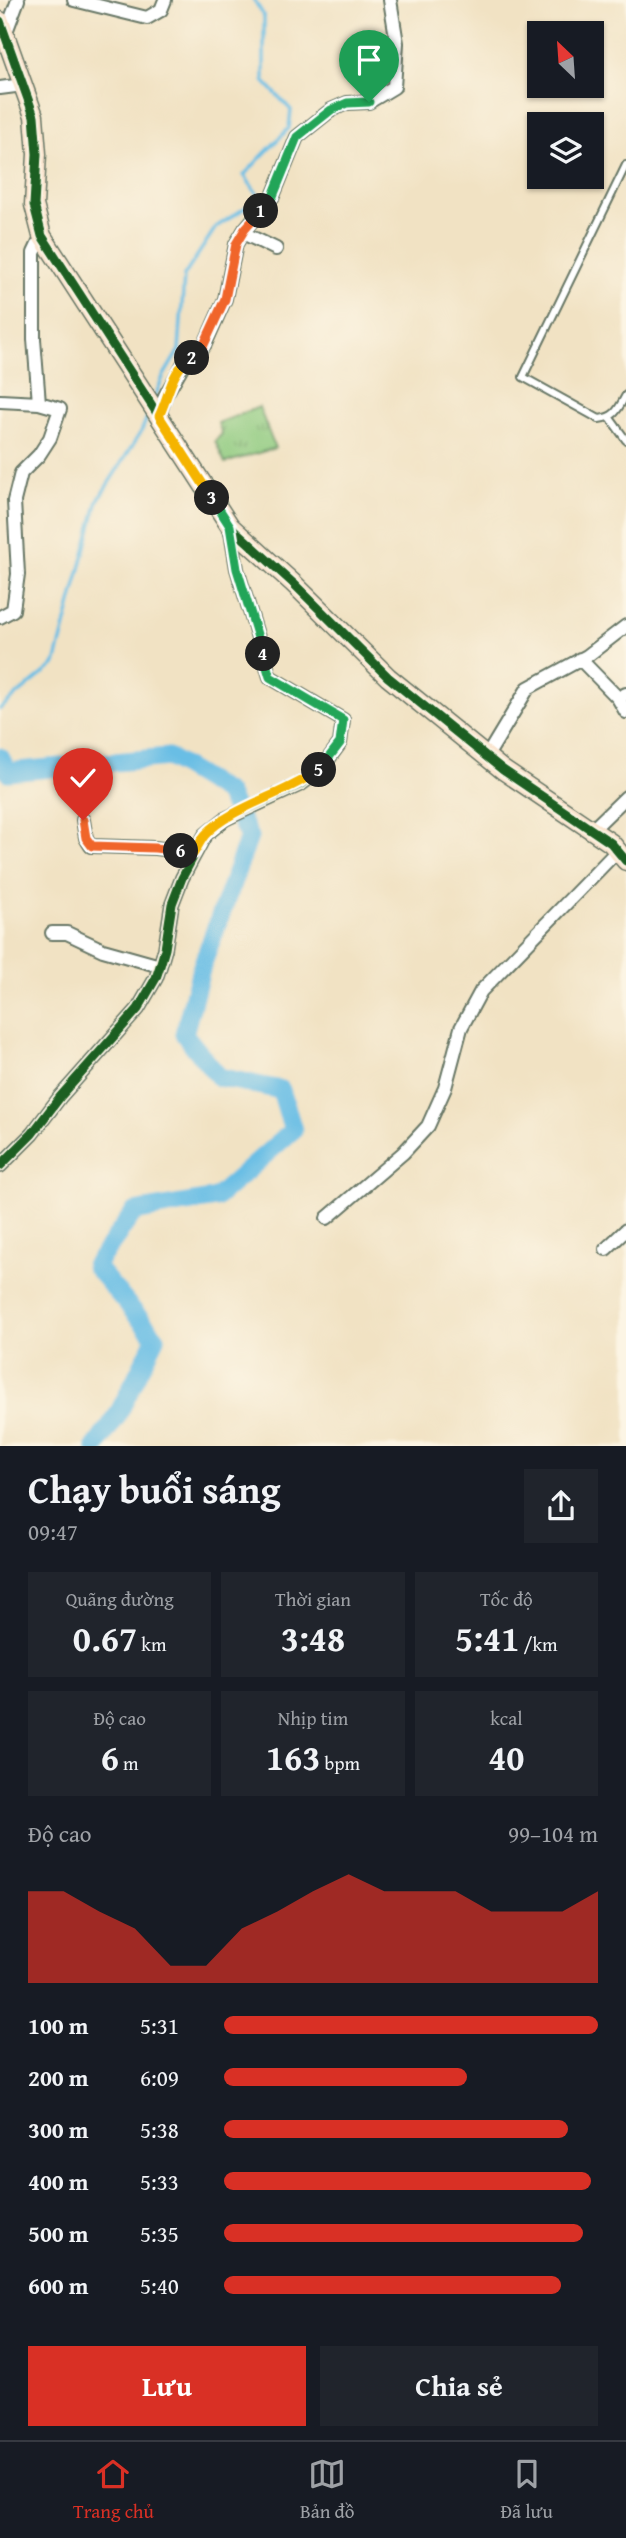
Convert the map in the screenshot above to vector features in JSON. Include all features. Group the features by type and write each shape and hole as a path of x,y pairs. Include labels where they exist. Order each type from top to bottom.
{"street":[{"path":"19,0 3,26 34,116 37,154 34,205 42,236 230,526 294,584 388,677 487,756 611,843 622,856 481,991 461,1028 445,1088 428,1126 403,1153 327,1218"},
{"path":"75,0 147,18 161,10 165,0"},
{"path":"154,410 184,363 201,351 225,299 236,244 273,196 297,137 331,110 347,103 369,102 394,86 397,43 390,0"},
{"path":"0,88 23,85"},
{"path":"243,233 276,250"},
{"path":"39,403 34,339 34,253 42,236"},
{"path":"0,401 39,403 60,409 50,438 40,456 21,473 13,500 18,574 13,610 0,617"},
{"path":"0,1166 32,1134 60,1097 138,1009 160,966 172,904 194,853 205,835 225,819 301,784 321,769 340,743 343,720 270,677 237,569 230,526"},
{"path":"487,756 527,688 580,659 626,626"},
{"path":"580,659 622,696 626,712"},
{"path":"592,830 626,797"},
{"path":"83,820 86,838 92,846 155,848 194,853"},
{"path":"52,933 67,933 103,950 160,966"},
{"path":"606,1249 626,1230"}],"lane":[{"path":"626,164 523,377 524,380 599,419 610,418 626,395"},
{"path":"610,418 626,440"}],"green space":[{"path":"259,407 275,448 225,463 215,441 222,434 218,423"}],"waterway":[{"path":"154,399 179,350 184,276 216,227 260,198 244,175 289,128 291,110 264,81 264,16 254,0"},
{"path":"0,709 55,664 98,500 141,432 149,413"},
{"path":"0,757 8,772 168,757 227,793 249,837 202,966 184,1034 219,1077 281,1090 293,1130 216,1198 134,1212 95,1266 156,1338 117,1416 96,1446"}],"cycle path":[{"path":"0,21 34,116 37,154 34,205 42,236 230,526 294,584 388,677 503,770 611,843 626,861"},
{"path":"0,1166 32,1134 60,1097 138,1009 156,978 165,949 172,904 182,878 205,835 225,819 301,784 321,769 340,743 343,720 270,677 237,569 230,526"}],"route":[{"path":"83,820 86,838 92,846 155,848 194,853 205,835 225,819 301,784 321,769 340,743 343,720 270,677 237,569 230,526 159,416 165,396 184,363 196,356 205,344 225,299 236,244 273,196 297,137 331,110 347,103 369,102"}]}
